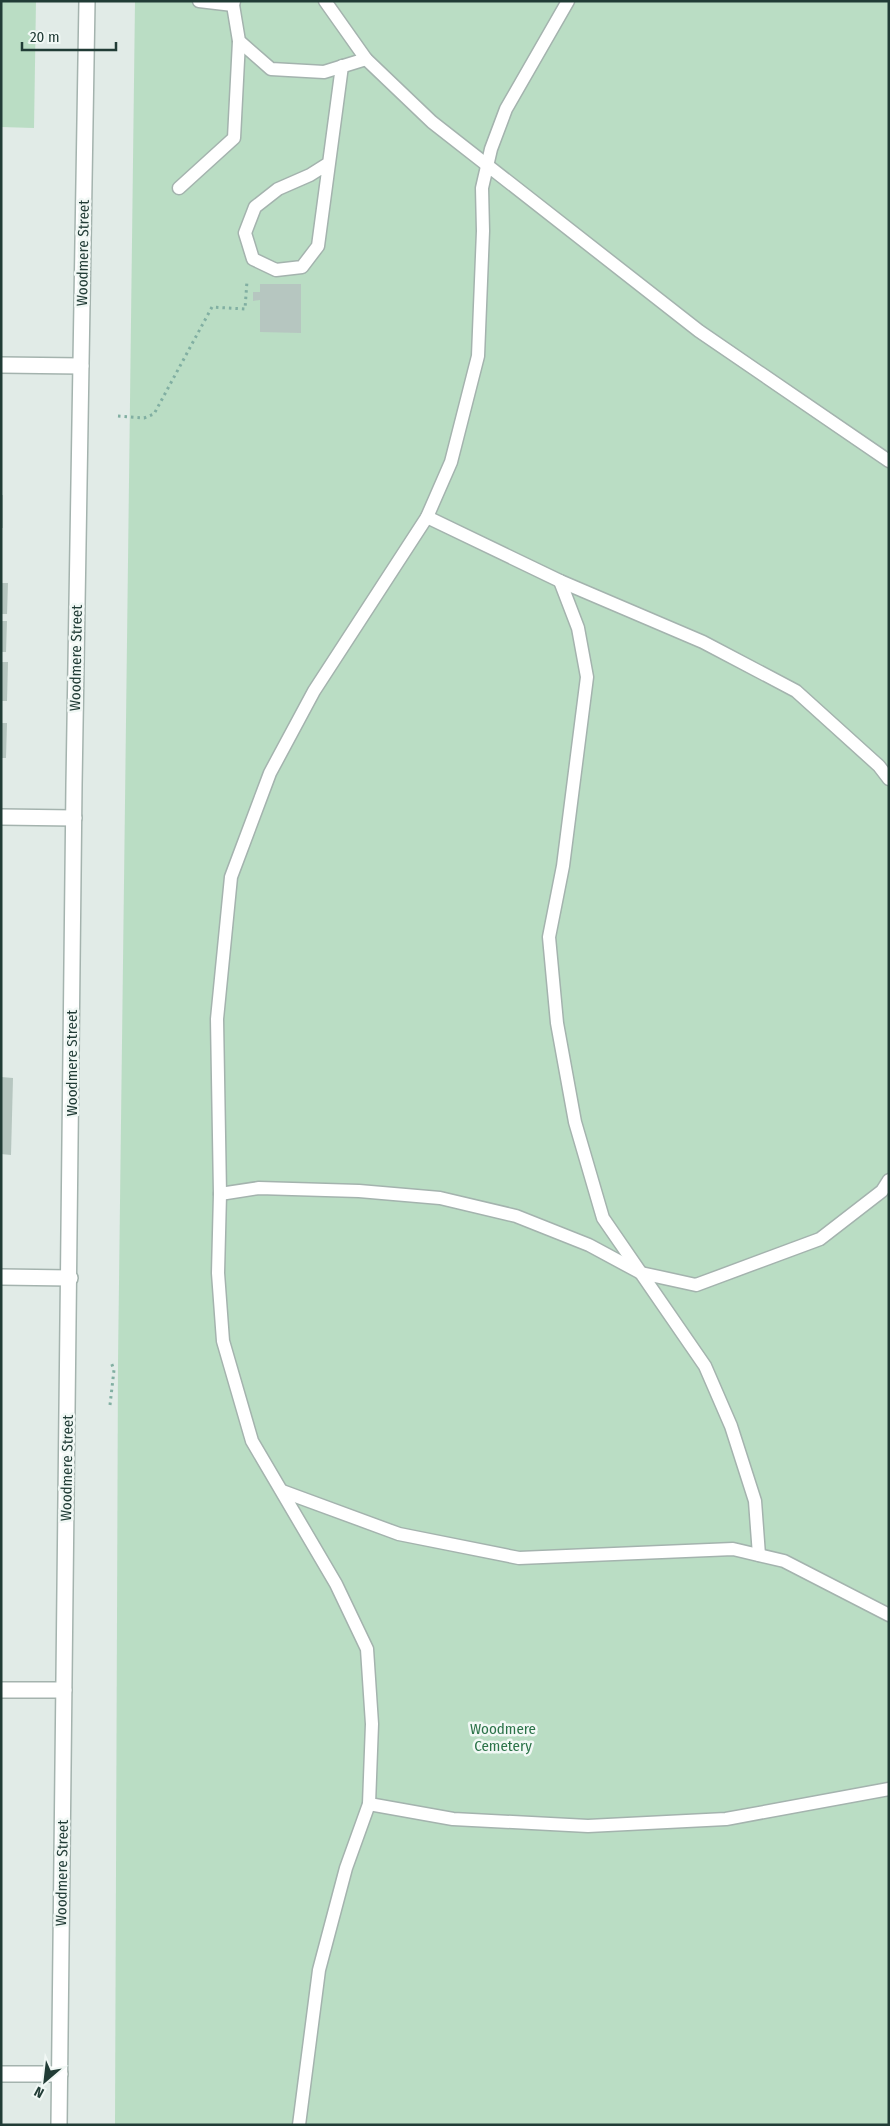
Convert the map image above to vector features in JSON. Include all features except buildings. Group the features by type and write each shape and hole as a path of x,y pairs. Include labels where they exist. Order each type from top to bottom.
{"street":[{"name":"Woodmere Street","path":"59,2125 74,818 86,1"},
{"path":"1,365 81,366"},
{"path":"1,817 74,818"},
{"path":"1,1277 70,1278"},
{"path":"1,1690 64,1690"},
{"path":"1,2074 60,2074"}],"lane":[{"path":"179,188 234,138 239,41 233,3 199,1"},
{"path":"325,1 366,59 432,122 699,331 889,461"},
{"path":"300,2125 318,1970 346,1868 369,1804 372,1724 367,1649 336,1584 252,1441 223,1341 218,1273 220,1194 216,1019 231,877 270,773 314,691 427,517 451,462 478,356 483,231 482,188 487,166 506,109 568,1"},
{"path":"239,41 272,69 324,72 366,59"},
{"path":"329,163 310,176 278,189 255,207 246,233 253,259 276,270 302,267 318,246 342,66"},
{"path":"427,517 560,581 703,642 796,691 879,766 889,779"},
{"path":"560,581 578,628 587,677 562,866 549,937 557,1023 575,1122 603,1218 705,1366 730,1426 754,1501 759,1555"},
{"path":"220,1194 259,1188 359,1191 440,1198 516,1216 589,1245 641,1273 696,1285 820,1239 882,1192 889,1180"},
{"path":"282,1491 399,1534 519,1558 733,1549 784,1561 889,1615"},
{"path":"369,1804 453,1819 588,1826 726,1819 889,1789"}],"path":[{"path":"118,416 144,418 154,414 212,306 245,309 247,278 253,259"},
{"path":"110,1405 114,1370 111,1362"}],"green space":[{"path":"1,1 36,1 34,128 1,127"},
{"name":"Woodmere Cemetery","path":"135,1 889,1 889,2125 115,2125 118,1363"}]}
